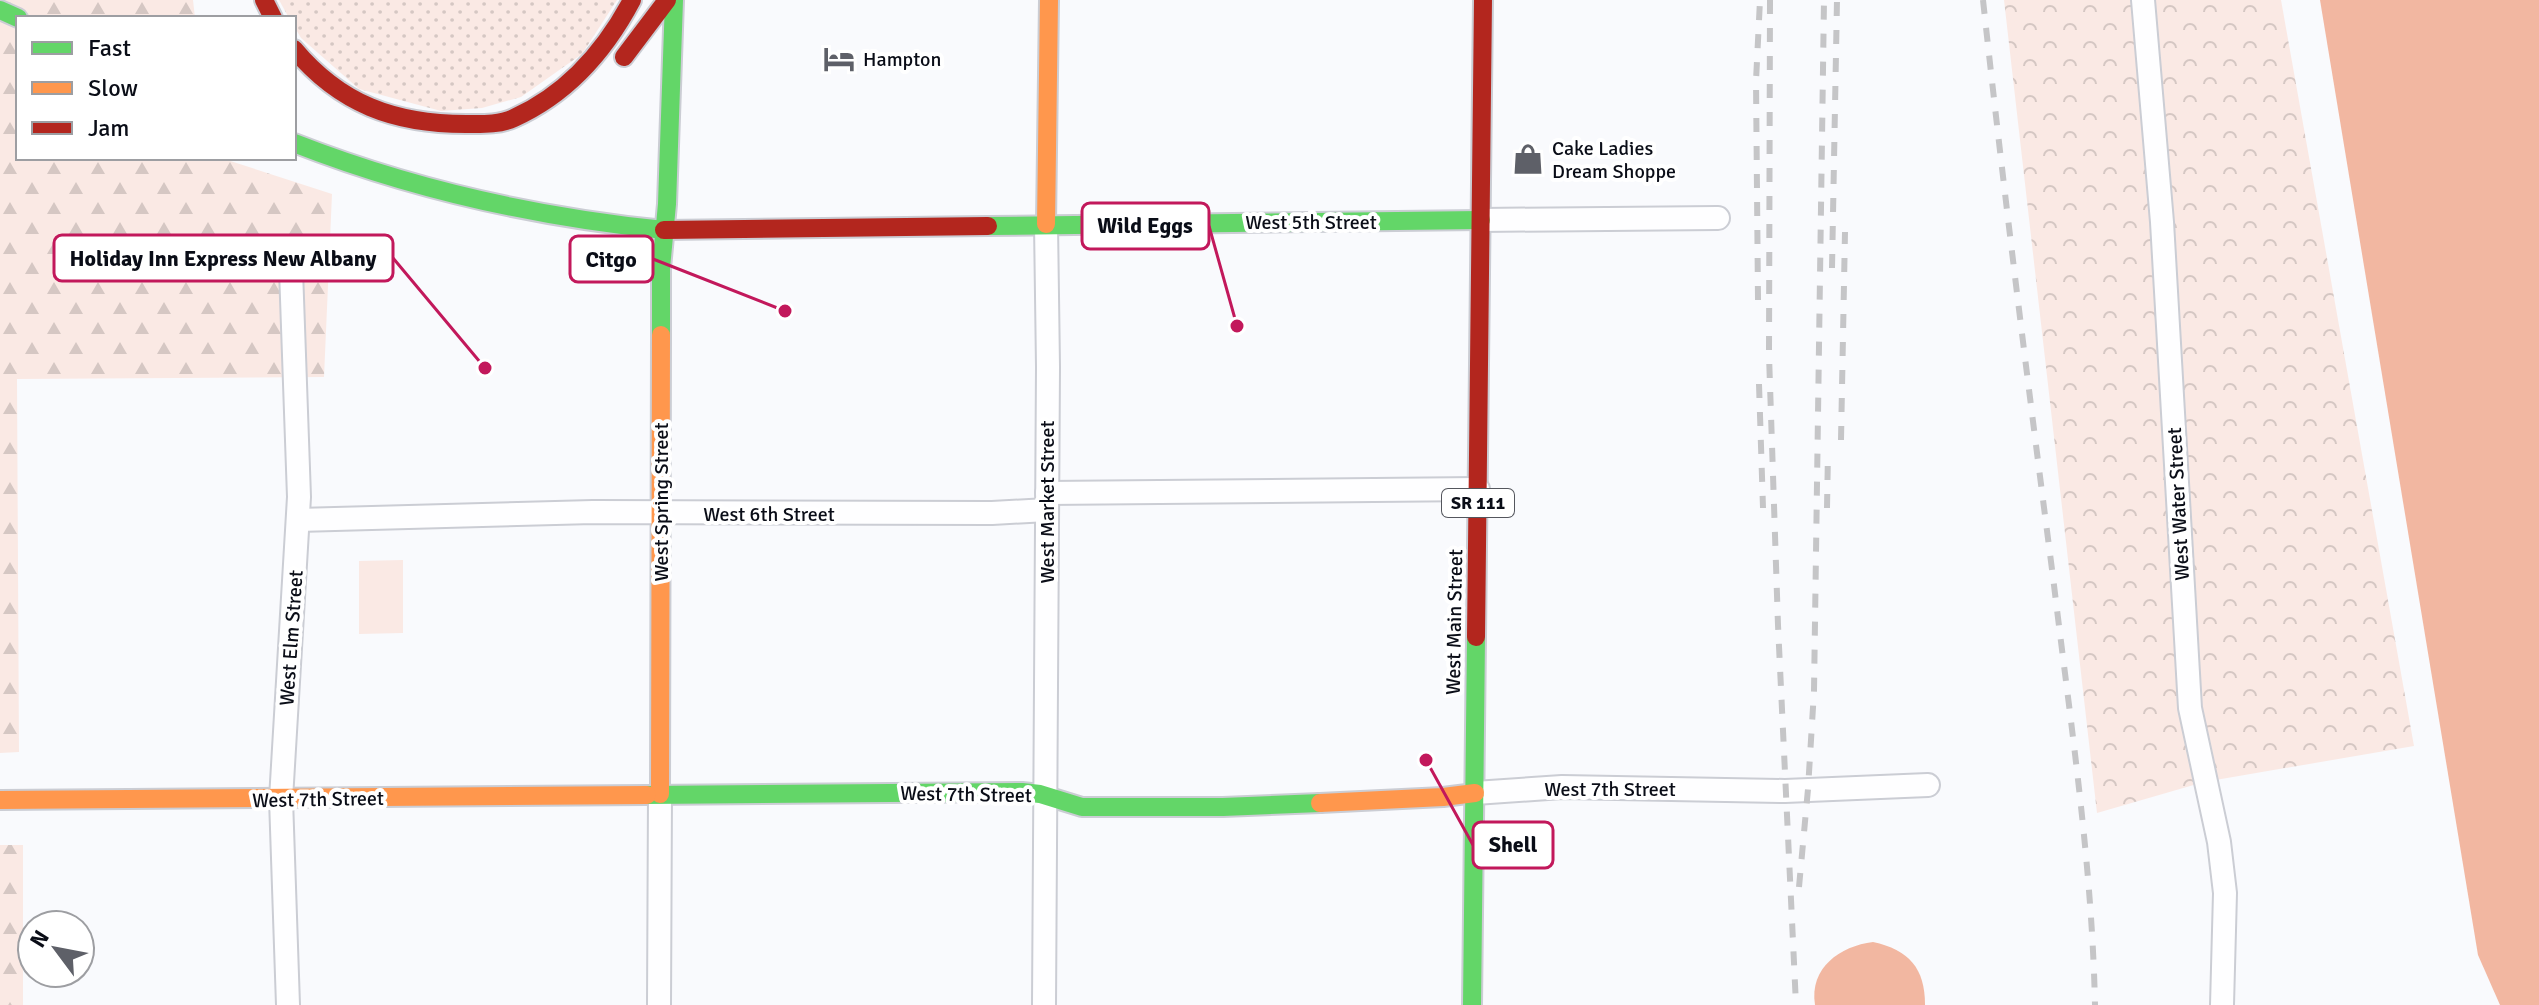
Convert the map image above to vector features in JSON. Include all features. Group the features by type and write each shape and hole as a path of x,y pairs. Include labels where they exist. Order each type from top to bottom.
{"main road":[{"path":"511,120 569,83 596,59 617,31 632,0"},
{"path":"614,70 667,0"},
{"name":"West Spring Street","path":"660,794 661,268 674,0"},
{"name":"West Market Street","path":"1046,224 1049,0"},
{"name":"West Main Street","path":"1472,1005 1483,0"},
{"path":"296,51 322,80 353,100 385,115 421,123 511,120 569,109"},
{"name":"West 5th Street","path":"296,144 399,183 604,224 664,230 1481,220"},
{"name":"West 7th Street","path":"0,800 1022,792 1040,794 1082,807 1210,807 1475,793"}],"street":[{"name":"West Water Street","path":"2143,0 2161,207 2190,708 2219,842 2225,893 2222,1005"},
{"name":"West 5th Street","path":"1481,220 1718,218"},
{"name":"West Market Street","path":"1044,1005 1046,224"},
{"name":"West Elm Street","path":"288,1005 281,799 298,520 291,270"},
{"name":"West 6th Street","path":"298,520 593,512 992,513 1047,502 1478,489"},
{"name":"West 7th Street","path":"1475,793 1562,787 1785,791 1928,785"},
{"name":"West Spring Street","path":"659,1005 660,794"}],"green space":[{"path":"0,0 193,0 195,16 16,16 16,160 227,160 332,194 324,377 17,379 19,752 0,753"},
{"path":"279,0 617,0 582,54 521,97 482,108 441,111 359,89 301,38 296,29 296,16 288,16"},
{"path":"2004,0 2281,0 2414,746 2204,782 2097,813"},
{"path":"403,560 403,633 359,634 359,561"},
{"path":"0,845 23,845 23,909 16,909 16,989 23,989 23,1005 0,1005"}],"shaded area":[{"path":"2320,0 2539,0 2539,1005 2500,1005 2478,955"},
{"path":"1873,942 1896,950 1912,963 1922,981 1925,1005 1815,1005 1817,980 1829,961 1849,948"}],"railway":[{"path":"1758,300 1756,81 1760,0"},
{"path":"1770,0 1769,355 1796,1005"},
{"path":"1799,887 1814,691 1824,0"},
{"path":"1832,268 1837,0"},
{"path":"1983,0 2079,791 2090,898 2095,1005"},
{"path":"1841,440 1845,232"},
{"path":"1759,384 1763,508"},
{"path":"1827,508 1828,452"}],"traffic: fast":[{"path":"661,335 661,268 667,204 674,0"},
{"path":"0,10 16,17"},
{"path":"296,144 384,175 476,199 569,218 664,230"},
{"path":"988,226 1481,220"},
{"path":"1472,1005 1476,637"},
{"path":"647,795 1022,792 1040,794 1082,807 1320,803"}],"traffic: slow":[{"path":"1046,224 1049,0"},
{"path":"660,794 661,335"},
{"path":"1320,803 1475,793"},
{"path":"0,800 647,795"}],"traffic: jam":[{"path":"264,0 272,16"},
{"path":"296,51 330,84 350,97 392,115 440,123 496,123 533,108 568,84 610,37 632,0"},
{"path":"624,57 667,0"},
{"path":"1476,637 1483,0"},
{"path":"664,230 988,226"}],"place":[{"name":"Hampton","path":"839,59"},
{"name":"Cake Ladies Dream Shoppe","path":"1528,159"},
{"name":"Citgo","path":"785,311"},
{"name":"Wild Eggs","path":"1237,326"},
{"name":"Holiday Inn Express New Albany","path":"485,368"},
{"name":"Shell","path":"1426,760"}]}
